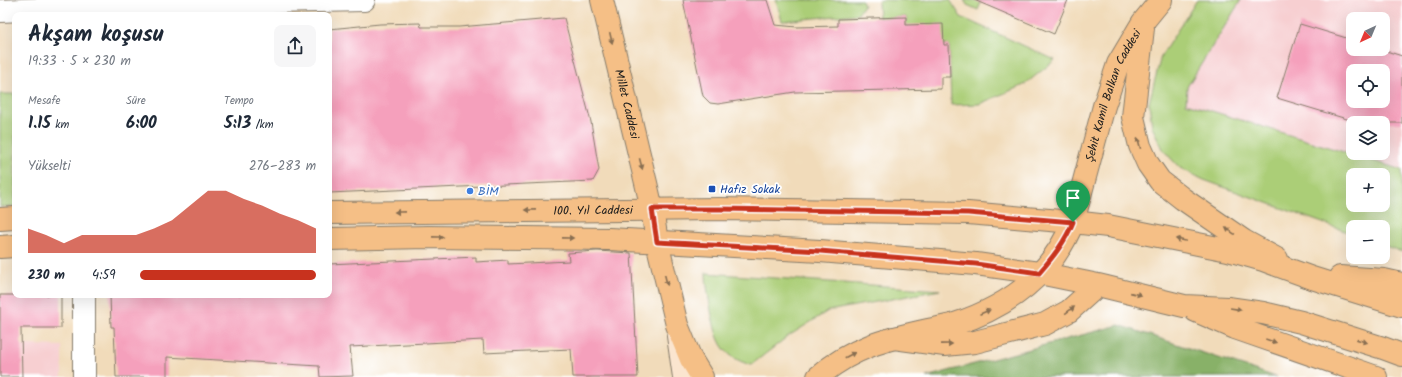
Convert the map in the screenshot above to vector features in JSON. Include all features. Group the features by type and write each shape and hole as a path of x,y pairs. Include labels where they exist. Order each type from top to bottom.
{"main road":[{"name":"Millet Caddesi","path":"602,0 652,209 657,242"},
{"path":"1152,0 1143,22 1133,117 1140,146 1148,164 1160,181 1183,199 1244,241 1312,278 1402,306"},
{"name":"Şehit Kamil Balkan Caddesi","path":"818,377 832,365 867,346 954,324 992,310 1022,291 1039,273 1056,254 1067,236 1073,222 1104,106 1118,64 1143,22 1161,0"},
{"name":"100. Yıl Caddesi","path":"332,213 720,209 968,213 1108,226 1228,250 1263,260 1312,278"},
{"path":"0,219 12,218"},
{"path":"332,239 428,237 609,239 828,251 976,264 1039,273 1098,285 1184,306 1235,328 1376,377"},
{"path":"657,242 676,325 684,377"},
{"path":"0,247 12,246"},
{"path":"1312,278 1344,277 1384,280 1402,284"},
{"path":"894,338 945,345 975,342 1045,324 1069,311 1098,285"},
{"path":"1184,306 1228,308 1263,313 1301,322 1402,355"},
{"path":"676,325 702,377"}],"street":[{"path":"0,11 93,11 134,2 364,0"},
{"path":"84,298 84,377"}],"shaded area":[{"path":"1241,0 1402,0 1402,170 1370,160 1390,160 1390,116 1346,116 1346,153 1186,103 1187,87"},
{"path":"0,344 62,346 62,377 0,377"}],"green space":[{"path":"776,0 862,0 864,5 858,14 782,21"},
{"path":"881,0 950,0 961,17 1055,60 1024,85 979,104 951,105 949,45 944,45 906,25 906,17 879,18 878,2"},
{"path":"964,0 982,0 978,10 967,5"},
{"path":"1197,0 1241,0 1187,87 1186,103 1346,153 1346,160 1370,160 1402,170 1402,252 1390,248 1390,220 1346,220 1346,231 1204,180 1180,168 1164,151 1152,127 1149,103 1161,56"},
{"path":"0,94 12,94 12,206 0,207"},
{"path":"706,273 940,290 828,311 787,337 751,365 733,357 726,351 718,338 711,311"},
{"path":"1119,325 1276,377 926,377"}],"building":[{"path":"683,0 767,0 775,25 797,27 838,26 838,19 906,17 906,25 943,24 944,45 949,45 950,77 941,77 941,89 795,92 718,104 710,103 703,96"},
{"path":"974,0 1068,0 1054,34"},
{"path":"564,18 591,122 599,170 593,181 332,193 332,29 380,24 420,23 421,27 459,27"},
{"path":"1300,24 1346,38 1346,56 1390,56 1390,52 1402,56 1402,123 1390,123 1390,116 1346,116 1346,119 1277,98"},
{"path":"597,251 631,253 638,377 573,377 571,349 484,353 483,340 350,347 353,376 320,377 319,366 167,357 167,377 116,377 114,327 111,327 110,298 332,298 332,264 476,257 476,262 508,260 508,264 569,261 568,253"},
{"path":"0,295 12,295 12,298 61,298 61,328 21,328 22,377 0,377"}],"place":[{"name":"Hafız Sokak","path":"712,189"},
{"name":"BİM","path":"470,191"}],"route":[{"path":"652,209 968,213 1073,222 1067,236 1056,254 1039,273 976,264 820,251 657,242 652,209"}]}
